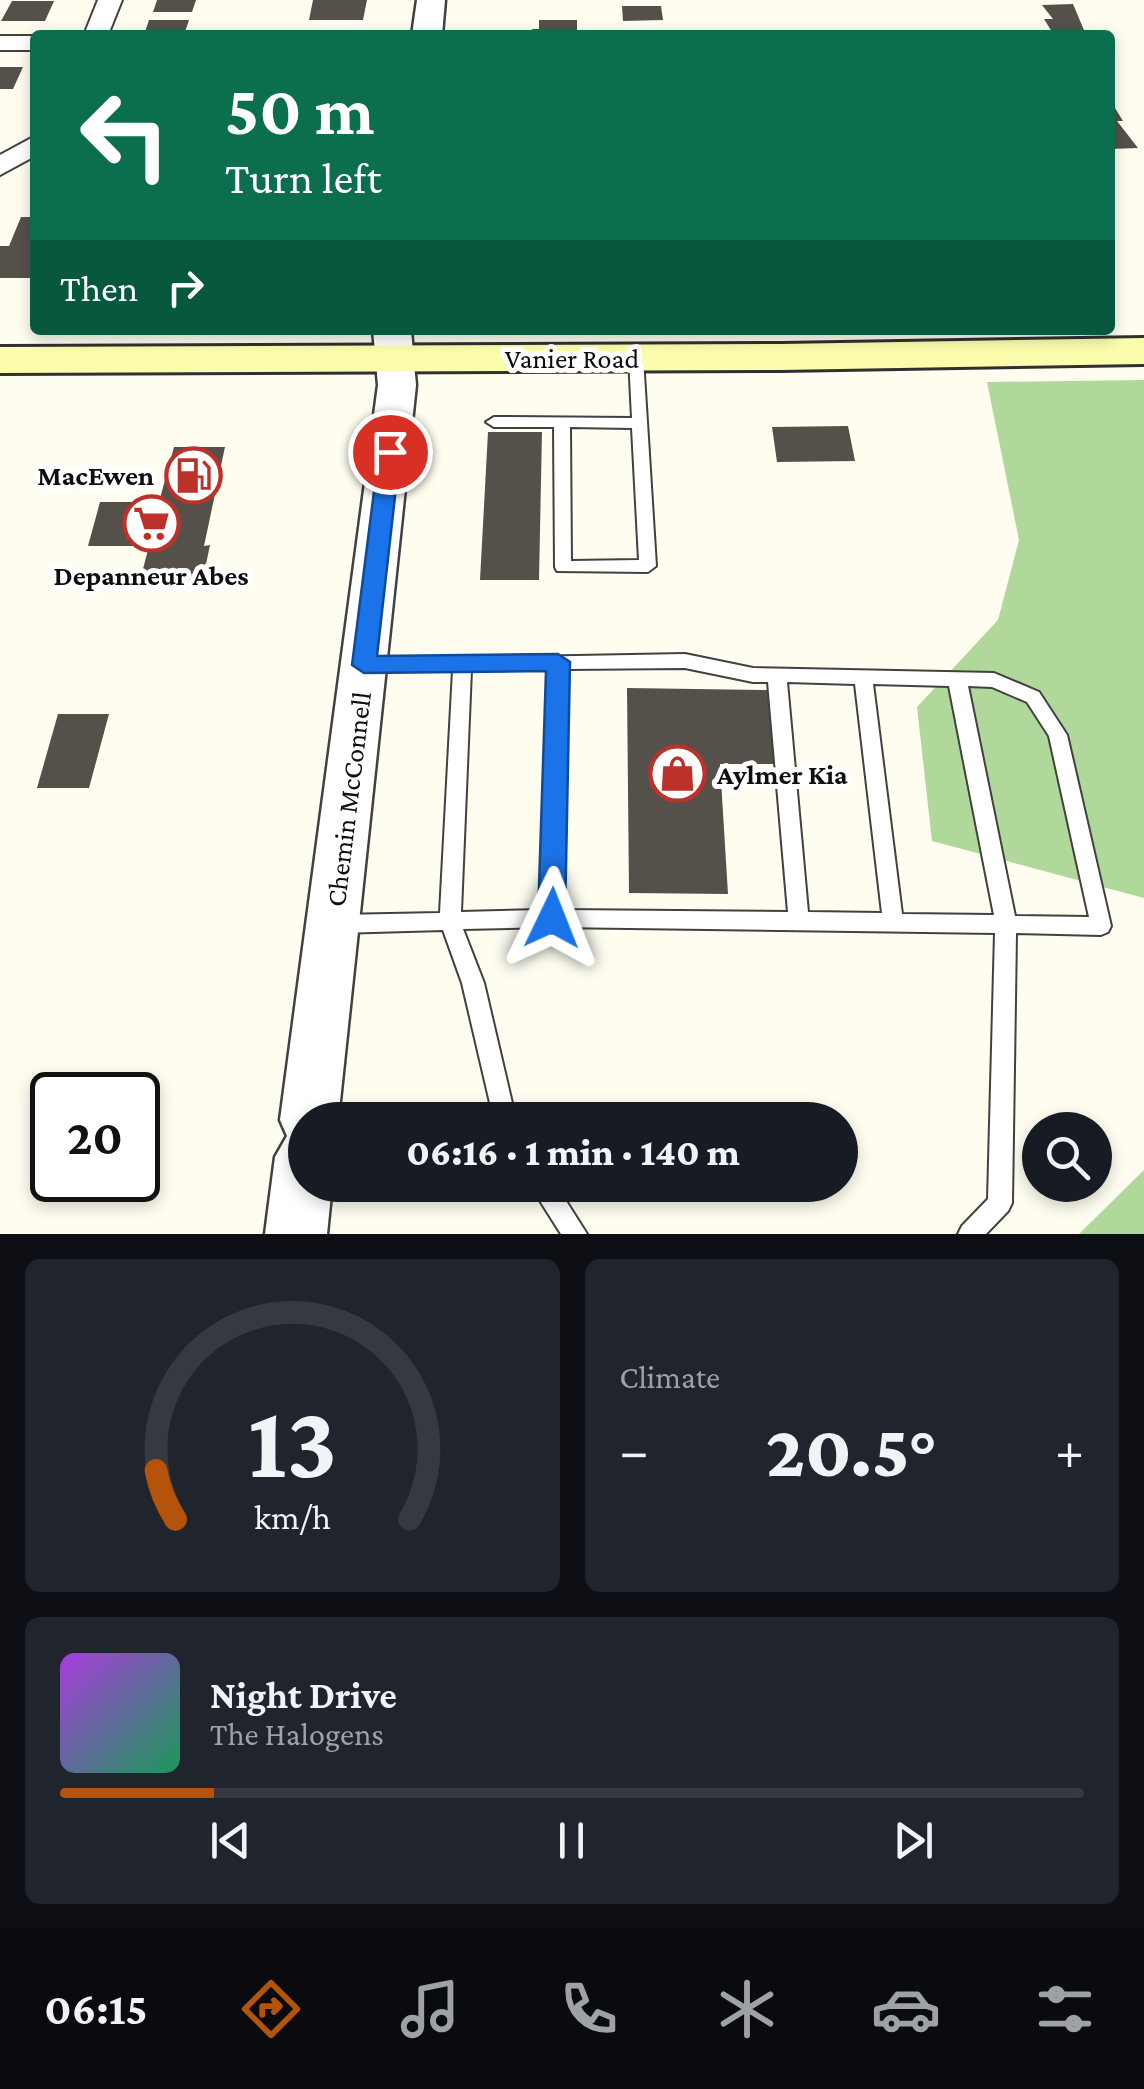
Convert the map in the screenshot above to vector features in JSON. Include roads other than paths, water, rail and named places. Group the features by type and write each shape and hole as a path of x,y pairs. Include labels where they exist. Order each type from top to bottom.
{"main road":[{"name":"Vanier Road","path":"0,360 392,345 636,358 1144,352"}],"street":[{"path":"98,30 110,0"},
{"path":"428,30 431,0"},
{"path":"0,43 30,43"},
{"path":"0,167 30,147"},
{"name":"Chemin McConnell","path":"312,1102 398,385 392,345"},
{"path":"296,1234 300,1202"}],"lane":[{"path":"562,423 563,567 648,566 636,358"},
{"path":"494,422 640,423"},
{"path":"333,924 552,918 1101,926 1058,735 1033,697 994,680 753,675 685,661 364,665"},
{"path":"552,918 558,662"},
{"path":"462,664 450,921 473,983 500,1102"},
{"path":"777,676 799,921"},
{"path":"863,678 893,922"},
{"path":"958,679 1006,922 1000,1203 970,1234"},
{"path":"553,1202 575,1234"}],"place":[{"name":"MacEwen","path":"193,475"},
{"name":"Depanneur Abes","path":"151,524"},
{"name":"Aylmer Kia","path":"678,774"}]}
